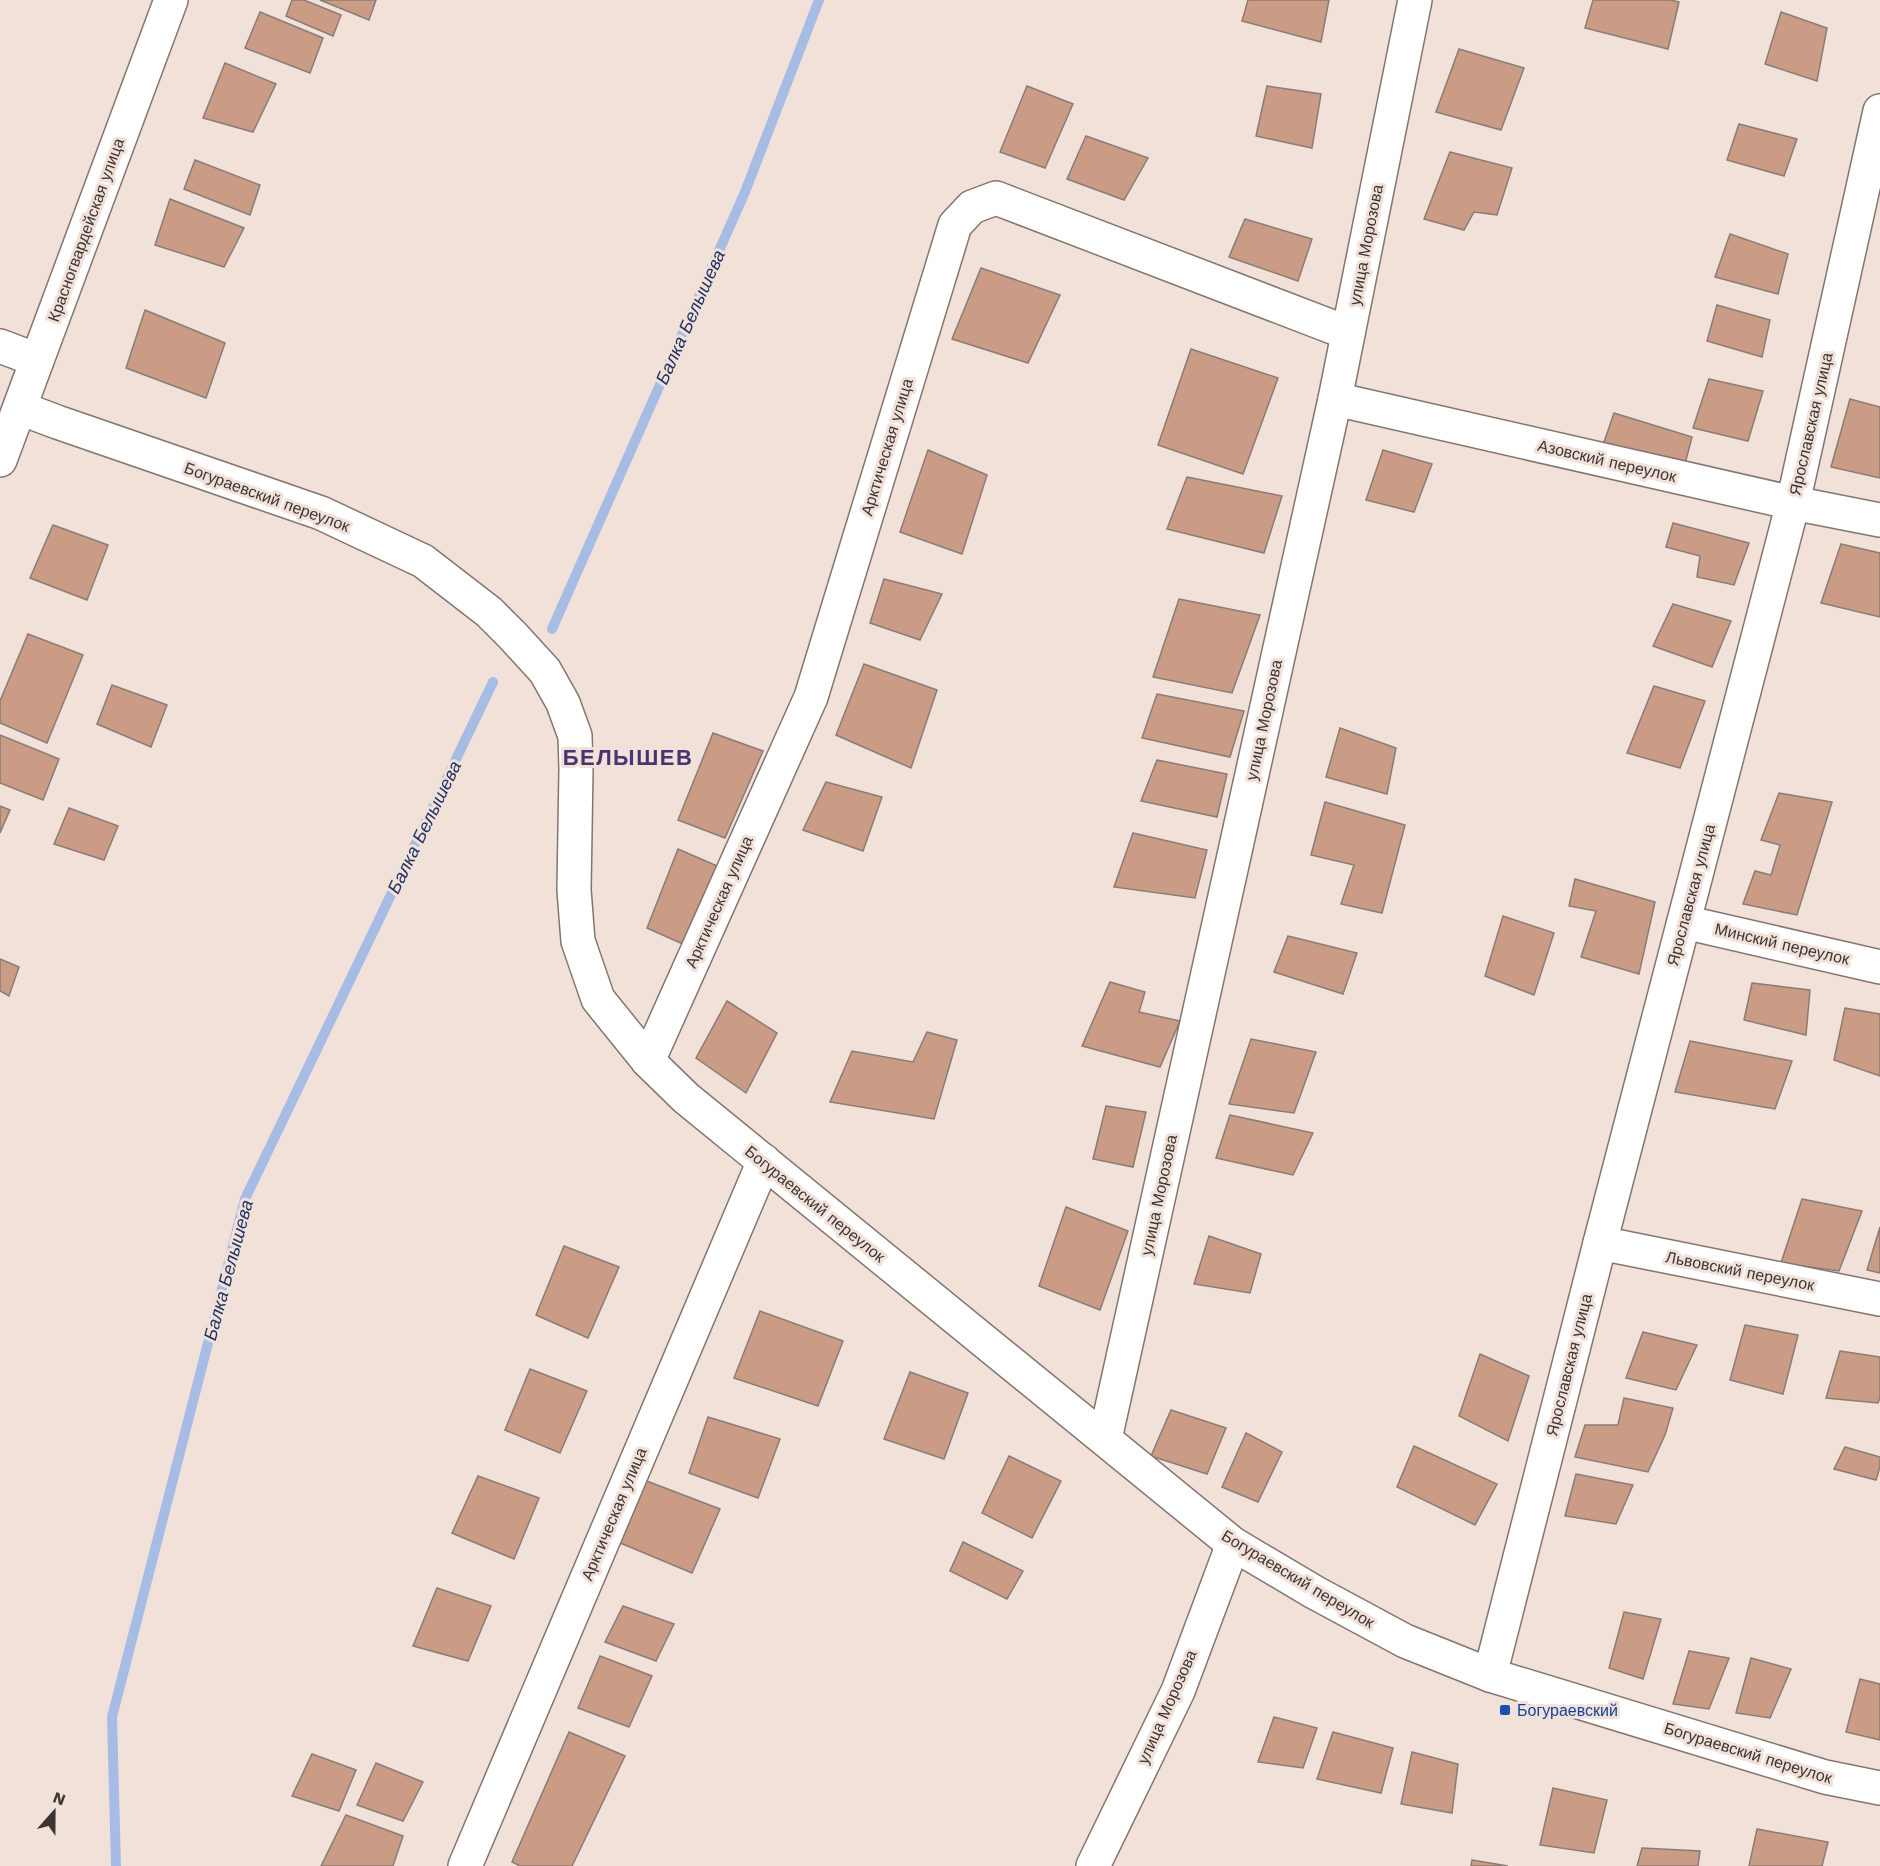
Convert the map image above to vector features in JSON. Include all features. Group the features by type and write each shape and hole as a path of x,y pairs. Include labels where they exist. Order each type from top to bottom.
{"street":[{"name":"Красногвардейская улица","path":"0,460 171,0"},
{"name":"улица Морозова","path":"1105,1439 1335,399 1415,0"},
{"name":"Ярославская улица","path":"1490,1675 1793,503 1880,111"},
{"name":"Арктическая улица","path":"648,1061 811,697 955,225 972,207 996,198 1348,333"},
{"path":"0,346 38,360"},
{"name":"Азовский переулок","path":"1335,399 1793,503 1880,520"},
{"name":"Богураевский переулок","path":"20,408 331,518 423,561 489,612 545,671 563,703 575,736 574,890 578,941 598,999 648,1061 686,1098 1233,1544 1314,1592 1405,1641 1490,1675 1825,1777 1880,1788"},
{"name":"Минский переулок","path":"1684,922 1880,967"},
{"name":"Арктическая улица","path":"465,1866 764,1161"},
{"name":"Львовский переулок","path":"1600,1243 1880,1299"},
{"name":"улица Морозова","path":"1093,1866 1178,1691 1233,1544"}],"building":[{"path":"292,0 304,0 341,15 333,36 286,16"},
{"path":"320,0 376,0 369,20"},
{"path":"1248,0 1329,0 1321,42 1242,21"},
{"path":"1593,0 1671,0 1679,2 1668,49 1585,28"},
{"path":"260,12 323,38 310,73 245,48"},
{"path":"1781,12 1827,28 1817,81 1765,64"},
{"path":"1459,49 1524,68 1501,130 1436,112"},
{"path":"225,63 276,84 253,132 203,118"},
{"path":"1027,86 1073,104 1045,168 1000,152"},
{"path":"1267,86 1321,94 1312,148 1256,136"},
{"path":"1739,124 1797,139 1784,176 1727,160"},
{"path":"1086,136 1148,158 1124,200 1067,179"},
{"path":"1450,152 1512,168 1497,215 1474,212 1464,230 1424,219"},
{"path":"195,160 260,185 250,215 184,189"},
{"path":"170,199 244,228 224,267 155,245"},
{"path":"1245,219 1312,239 1298,281 1229,257"},
{"path":"1730,234 1788,254 1778,294 1715,277"},
{"path":"981,268 1060,295 1028,363 952,339"},
{"path":"1717,305 1770,320 1762,357 1707,341"},
{"path":"145,310 225,343 206,398 126,368"},
{"path":"1191,349 1278,378 1243,474 1158,445"},
{"path":"1709,379 1763,391 1748,441 1693,428"},
{"path":"1850,399 1880,407 1880,478 1831,467"},
{"path":"1614,413 1692,437 1685,464 1603,445"},
{"path":"928,450 987,475 962,554 900,532"},
{"path":"1383,450 1432,464 1414,512 1366,500"},
{"path":"1187,477 1282,496 1264,553 1167,529"},
{"path":"1673,523 1749,543 1734,585 1697,577 1700,556 1666,547"},
{"path":"53,525 108,545 87,600 30,578"},
{"path":"1841,544 1880,553 1880,617 1821,603"},
{"path":"884,579 942,594 920,640 870,623"},
{"path":"1179,599 1260,615 1232,693 1153,677"},
{"path":"1673,604 1731,621 1712,667 1653,646"},
{"path":"28,634 83,655 47,743 0,723 0,701"},
{"path":"864,664 937,690 911,768 836,735"},
{"path":"112,685 167,705 151,747 97,724"},
{"path":"1654,686 1705,701 1680,768 1627,753"},
{"path":"1157,694 1244,711 1230,757 1142,738"},
{"path":"1340,728 1396,748 1387,794 1326,777"},
{"path":"713,733 763,751 725,838 678,820"},
{"path":"0,735 59,759 43,800 0,783"},
{"path":"1157,760 1227,774 1217,817 1141,801"},
{"path":"826,782 882,797 863,851 803,830"},
{"path":"1779,793 1832,802 1797,915 1743,904 1755,871 1771,875 1780,845 1761,840"},
{"path":"1325,802 1405,825 1382,913 1341,904 1354,865 1311,855"},
{"path":"0,806 10,810 0,833"},
{"path":"69,808 118,826 104,860 54,844"},
{"path":"1133,833 1207,850 1195,898 1114,887"},
{"path":"678,849 717,866 685,945 647,928"},
{"path":"1575,879 1655,902 1639,974 1581,957 1596,911 1569,906"},
{"path":"1503,916 1554,933 1534,995 1485,976"},
{"path":"1288,936 1357,953 1343,994 1274,972"},
{"path":"0,959 19,967 9,996 0,991"},
{"path":"1110,982 1145,992 1139,1012 1180,1021 1160,1067 1082,1046"},
{"path":"1752,983 1810,990 1806,1035 1744,1020"},
{"path":"727,1001 777,1033 746,1093 696,1058"},
{"path":"1845,1008 1880,1014 1880,1076 1834,1060"},
{"path":"927,1032 957,1040 934,1119 830,1102 852,1051 913,1062"},
{"path":"1251,1039 1316,1052 1294,1113 1229,1104"},
{"path":"1690,1041 1792,1061 1775,1109 1675,1092"},
{"path":"1106,1106 1146,1112 1133,1167 1093,1159"},
{"path":"1230,1115 1313,1133 1293,1175 1216,1158"},
{"path":"1802,1199 1862,1211 1839,1271 1781,1263"},
{"path":"1066,1207 1128,1231 1100,1310 1039,1286"},
{"path":"1880,1227 1880,1273 1867,1270"},
{"path":"1209,1236 1261,1254 1250,1293 1194,1284"},
{"path":"564,1246 619,1267 588,1338 536,1315"},
{"path":"760,1311 843,1341 818,1406 734,1378"},
{"path":"1745,1325 1798,1335 1783,1394 1730,1380"},
{"path":"1643,1332 1697,1345 1676,1390 1626,1378"},
{"path":"1840,1351 1880,1357 1878,1403 1826,1398"},
{"path":"1480,1354 1529,1376 1508,1441 1459,1416"},
{"path":"530,1369 587,1391 560,1453 505,1430"},
{"path":"910,1372 968,1393 944,1459 884,1439"},
{"path":"1624,1398 1673,1408 1665,1435 1648,1472 1575,1457 1585,1425 1618,1425"},
{"path":"1171,1410 1226,1428 1207,1474 1151,1456"},
{"path":"708,1417 780,1439 758,1498 689,1473"},
{"path":"1246,1433 1282,1452 1258,1502 1222,1487"},
{"path":"1414,1446 1497,1484 1475,1525 1397,1487"},
{"path":"1845,1447 1880,1457 1876,1480 1834,1469"},
{"path":"1009,1456 1061,1481 1032,1538 982,1513"},
{"path":"1576,1474 1633,1485 1616,1524 1565,1516"},
{"path":"478,1476 539,1498 514,1559 452,1533"},
{"path":"644,1480 720,1509 692,1573 618,1542"},
{"path":"963,1542 1023,1571 1007,1599 950,1571"},
{"path":"437,1588 491,1606 468,1661 413,1646"},
{"path":"623,1606 674,1624 656,1661 605,1642"},
{"path":"1624,1612 1661,1619 1643,1679 1609,1668"},
{"path":"1689,1651 1729,1658 1709,1709 1673,1704"},
{"path":"600,1656 652,1676 629,1727 578,1708"},
{"path":"1751,1658 1791,1669 1770,1718 1736,1713"},
{"path":"1860,1679 1880,1684 1880,1740 1846,1732"},
{"path":"1274,1717 1317,1728 1303,1768 1258,1762"},
{"path":"569,1732 625,1756 572,1866 520,1866 512,1862"},
{"path":"1333,1732 1393,1748 1381,1793 1317,1779"},
{"path":"1412,1752 1458,1764 1452,1813 1401,1804"},
{"path":"312,1754 356,1770 339,1811 292,1796"},
{"path":"376,1763 423,1782 403,1821 357,1805"},
{"path":"1553,1788 1607,1800 1594,1853 1540,1845"},
{"path":"346,1815 403,1836 393,1866 321,1866"},
{"path":"1757,1829 1828,1842 1822,1866 1749,1866"},
{"path":"1642,1848 1700,1851 1698,1866 1637,1866"},
{"path":"1472,1860 1508,1866 1471,1866"}],"waterway":[{"name":"Балка Белышева","path":"552,629 745,192 819,0"},
{"name":"Балка Белышева","path":"116,1866 112,1717 245,1199 493,682"}],"place":[{"name":"Богураевский","path":"1505,1710"}],"district":[{"name":"БЕЛЫШЕВ","path":"628,757"}]}
